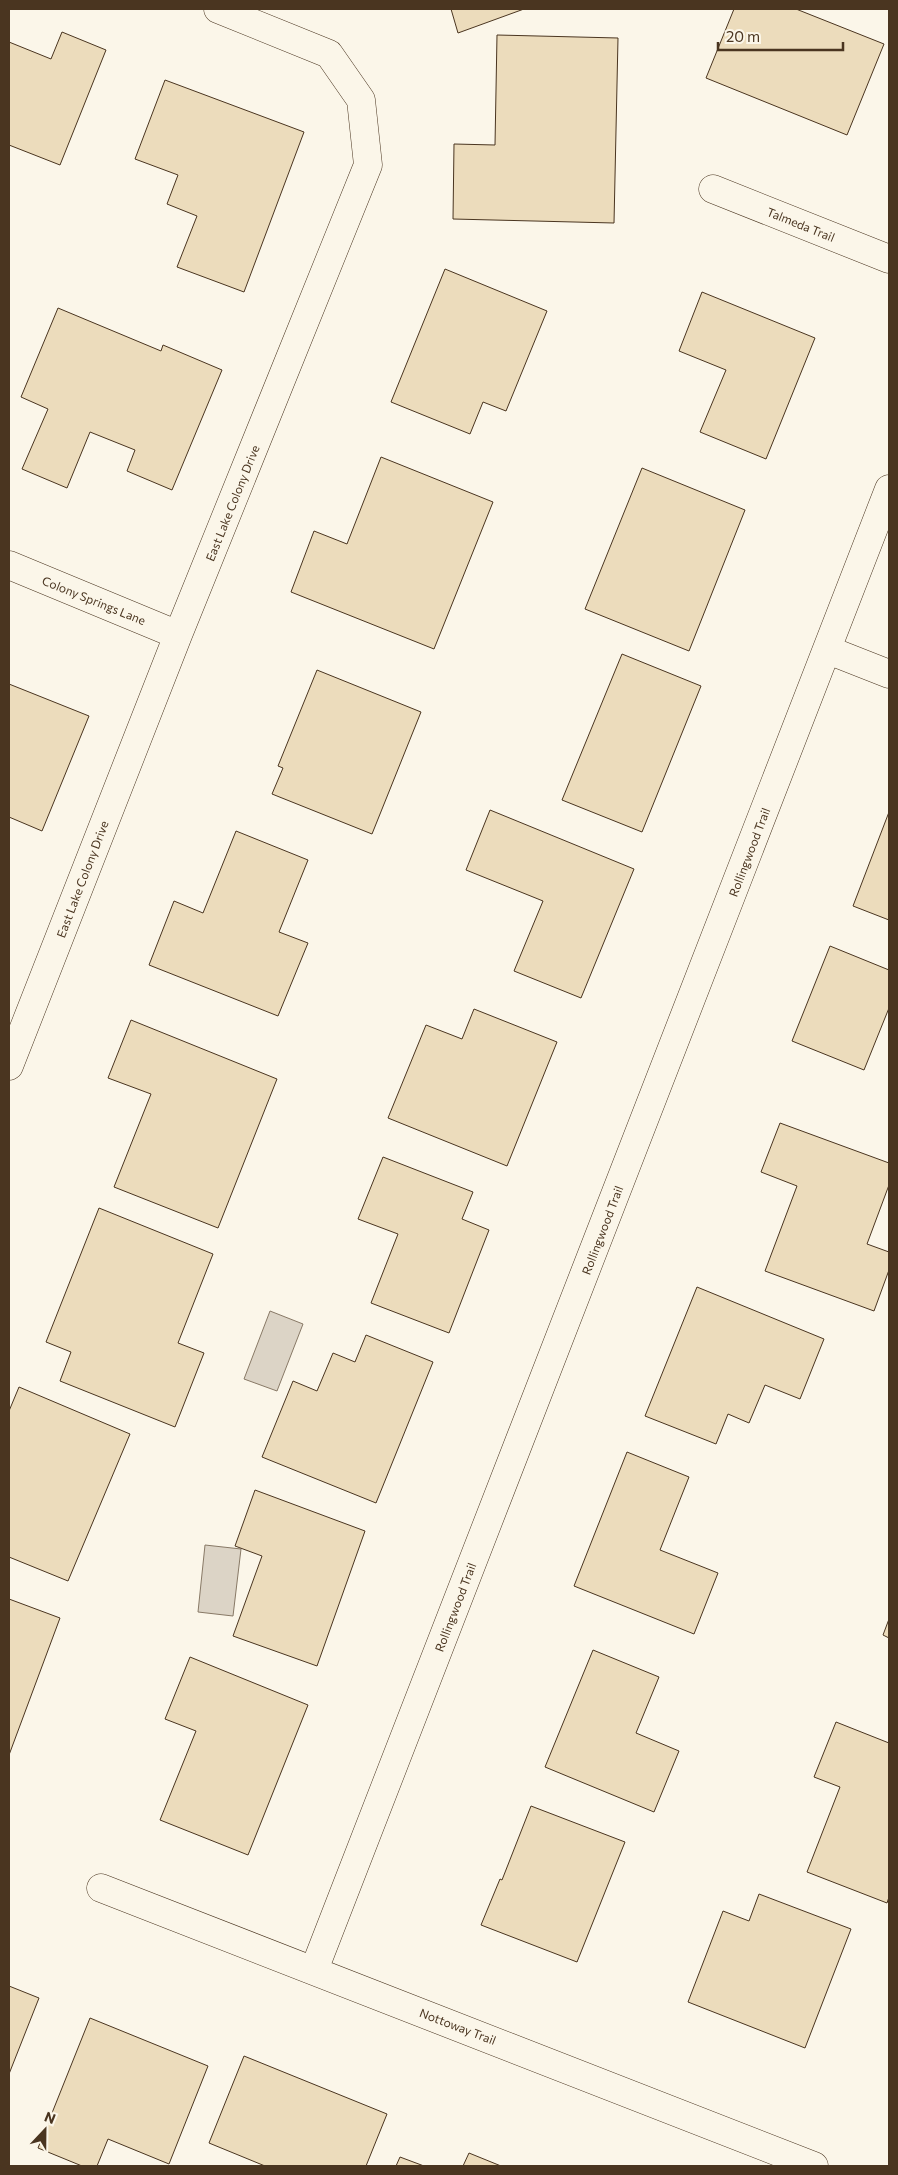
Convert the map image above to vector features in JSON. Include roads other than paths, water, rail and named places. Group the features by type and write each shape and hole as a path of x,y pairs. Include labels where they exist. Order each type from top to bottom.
{"street":[{"name":"East Lake Colony Drive","path":"9,1066 178,635 368,165 361,100 329,54 218,9"},
{"name":"Talmeda Trail","path":"713,189 889,259"},
{"name":"Rollingwood Trail","path":"314,1970 889,489"},
{"name":"Colony Springs Lane","path":"9,565 178,635"},
{"path":"828,650 889,674"},
{"name":"Nottoway Trail","path":"101,1888 814,2166"}]}
